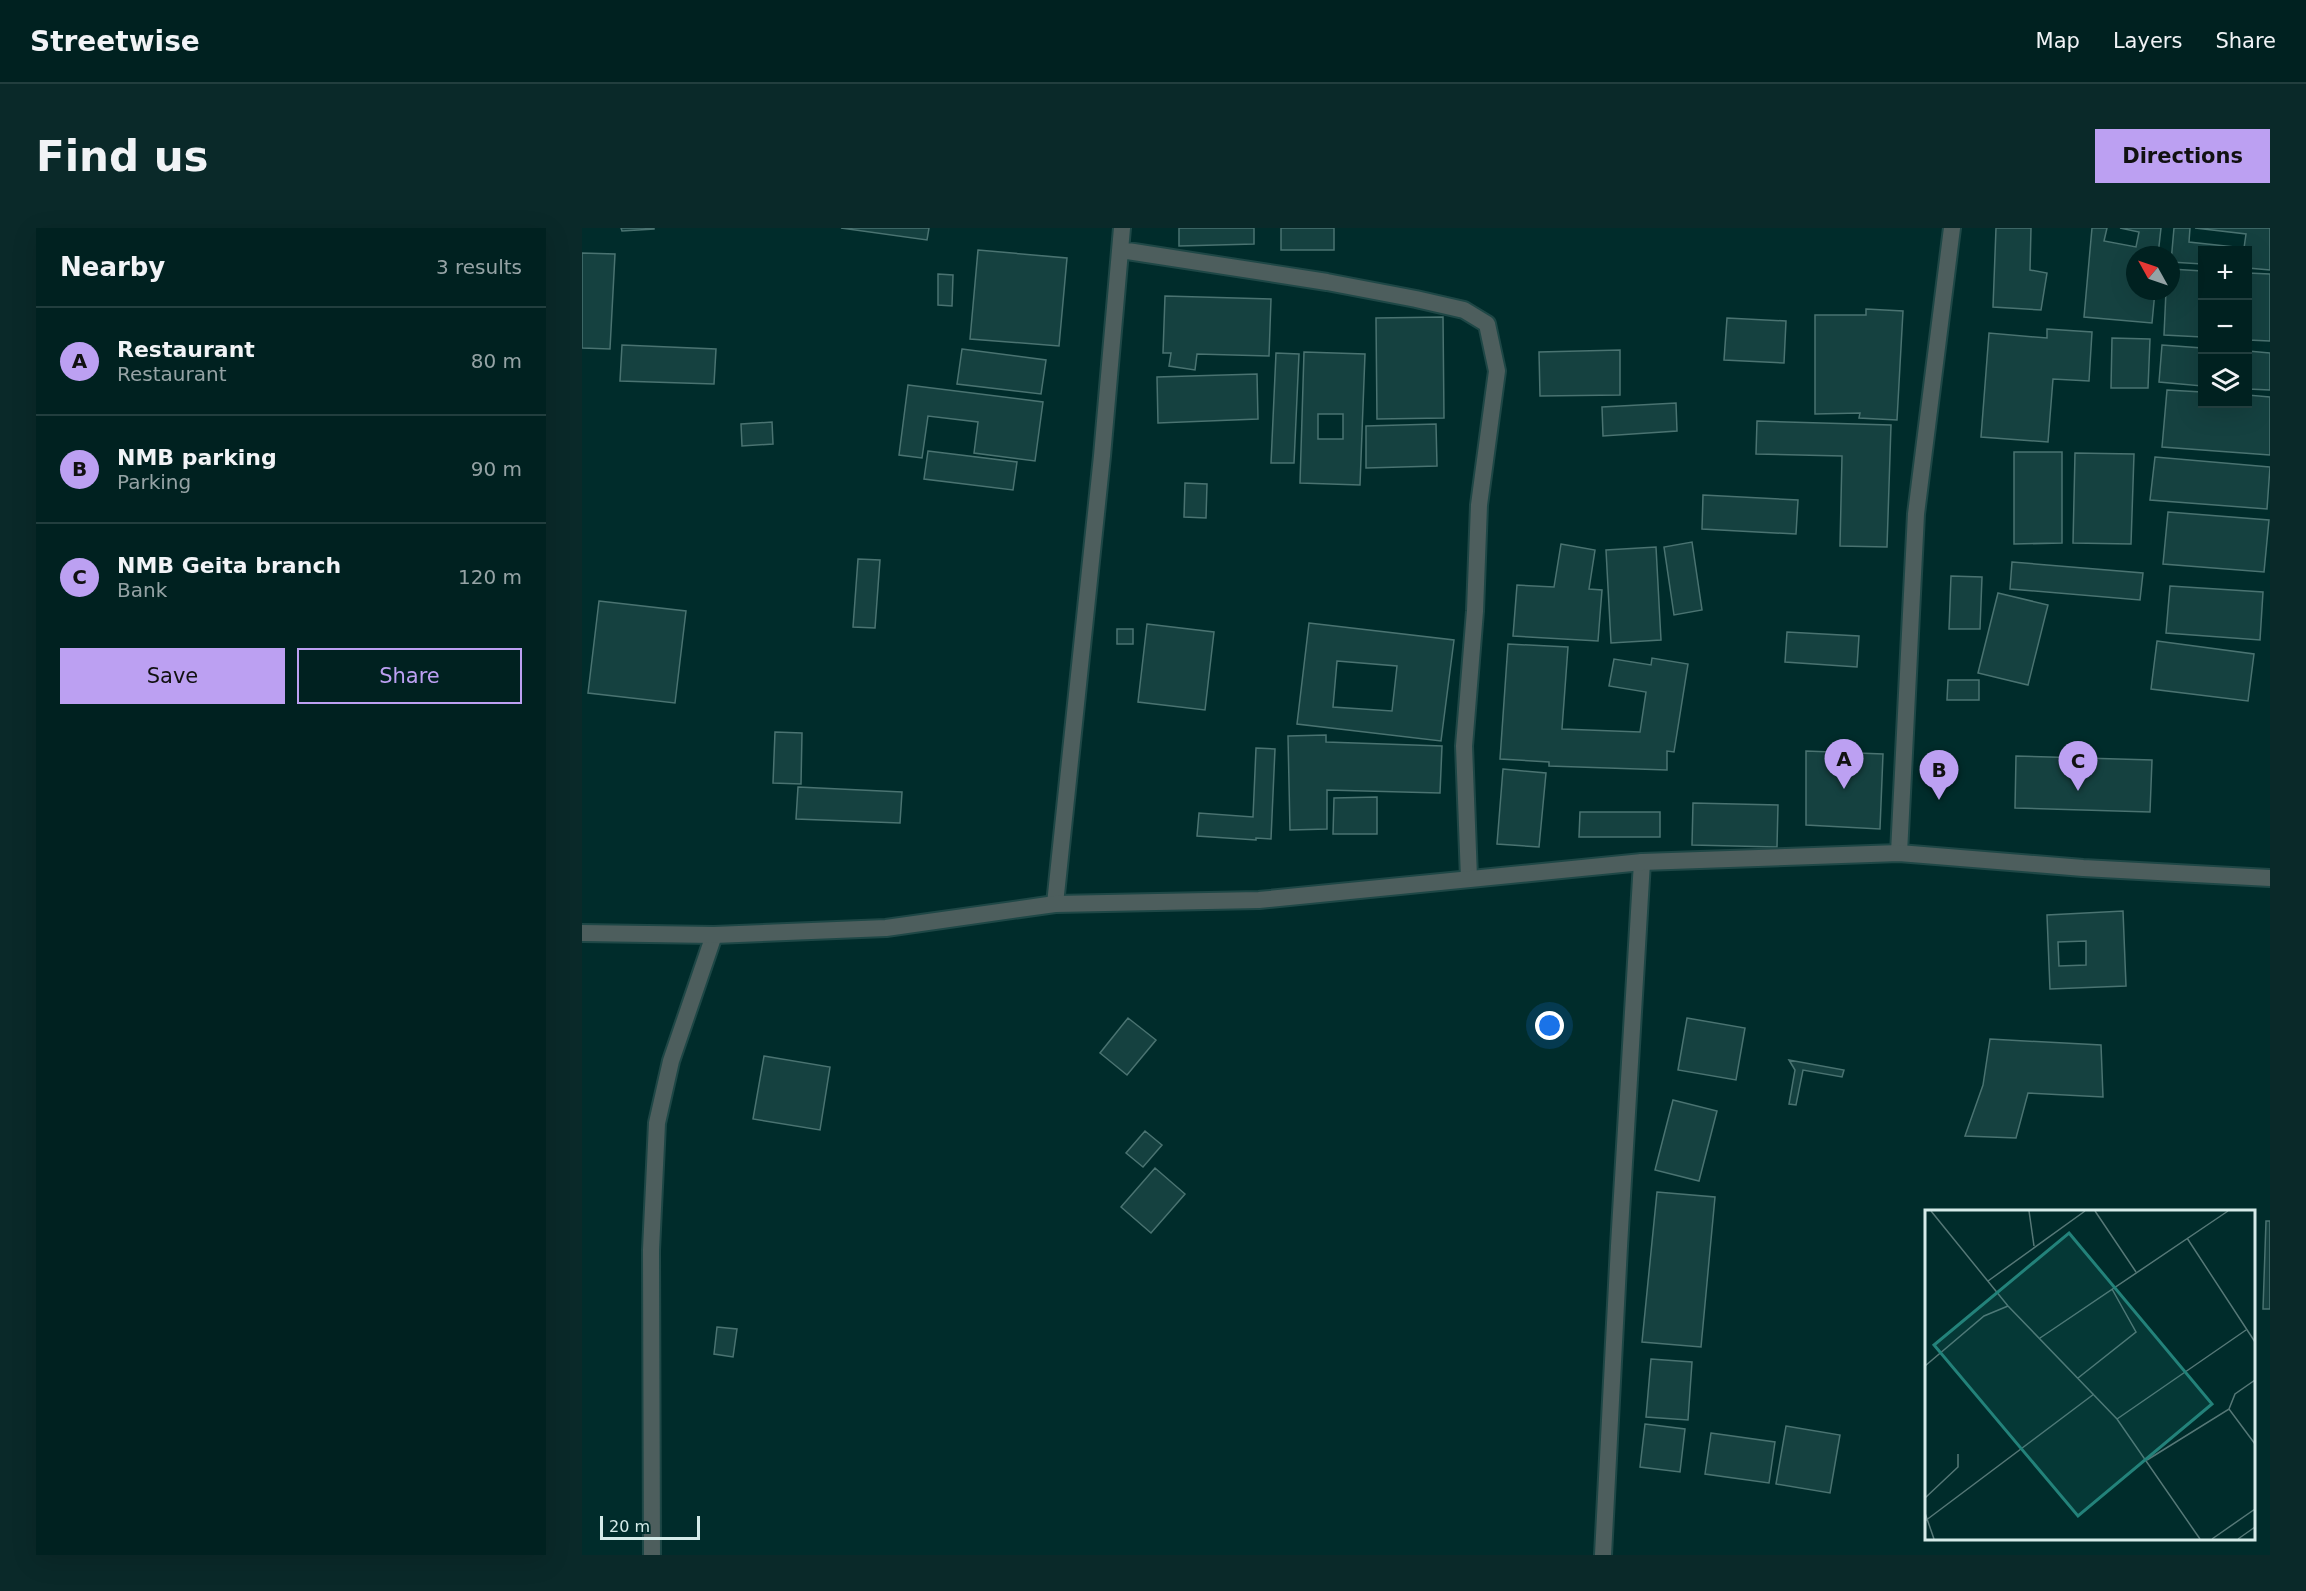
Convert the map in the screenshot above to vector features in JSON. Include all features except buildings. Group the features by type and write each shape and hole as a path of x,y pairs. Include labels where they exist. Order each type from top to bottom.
{"street":[{"path":"1056,904 1122,228"},
{"path":"1899,853 1916,514 1952,228"},
{"path":"1121,250 1327,282 1416,299 1464,310 1487,324 1497,371 1479,505 1475,611 1464,746 1469,878"},
{"path":"582,933 714,935 886,928 1056,904 1259,900 1642,861 1899,853 2083,868 2270,878"},
{"path":"1603,1555 1619,1234 1642,861"},
{"path":"652,1555 651,1250 657,1123 671,1060 714,935"}],"place":[{"name":"Restaurant","path":"1844,789"},
{"name":"NMB Geita branch","path":"2078,791"},
{"name":"NMB parking","path":"1939,800"}]}
